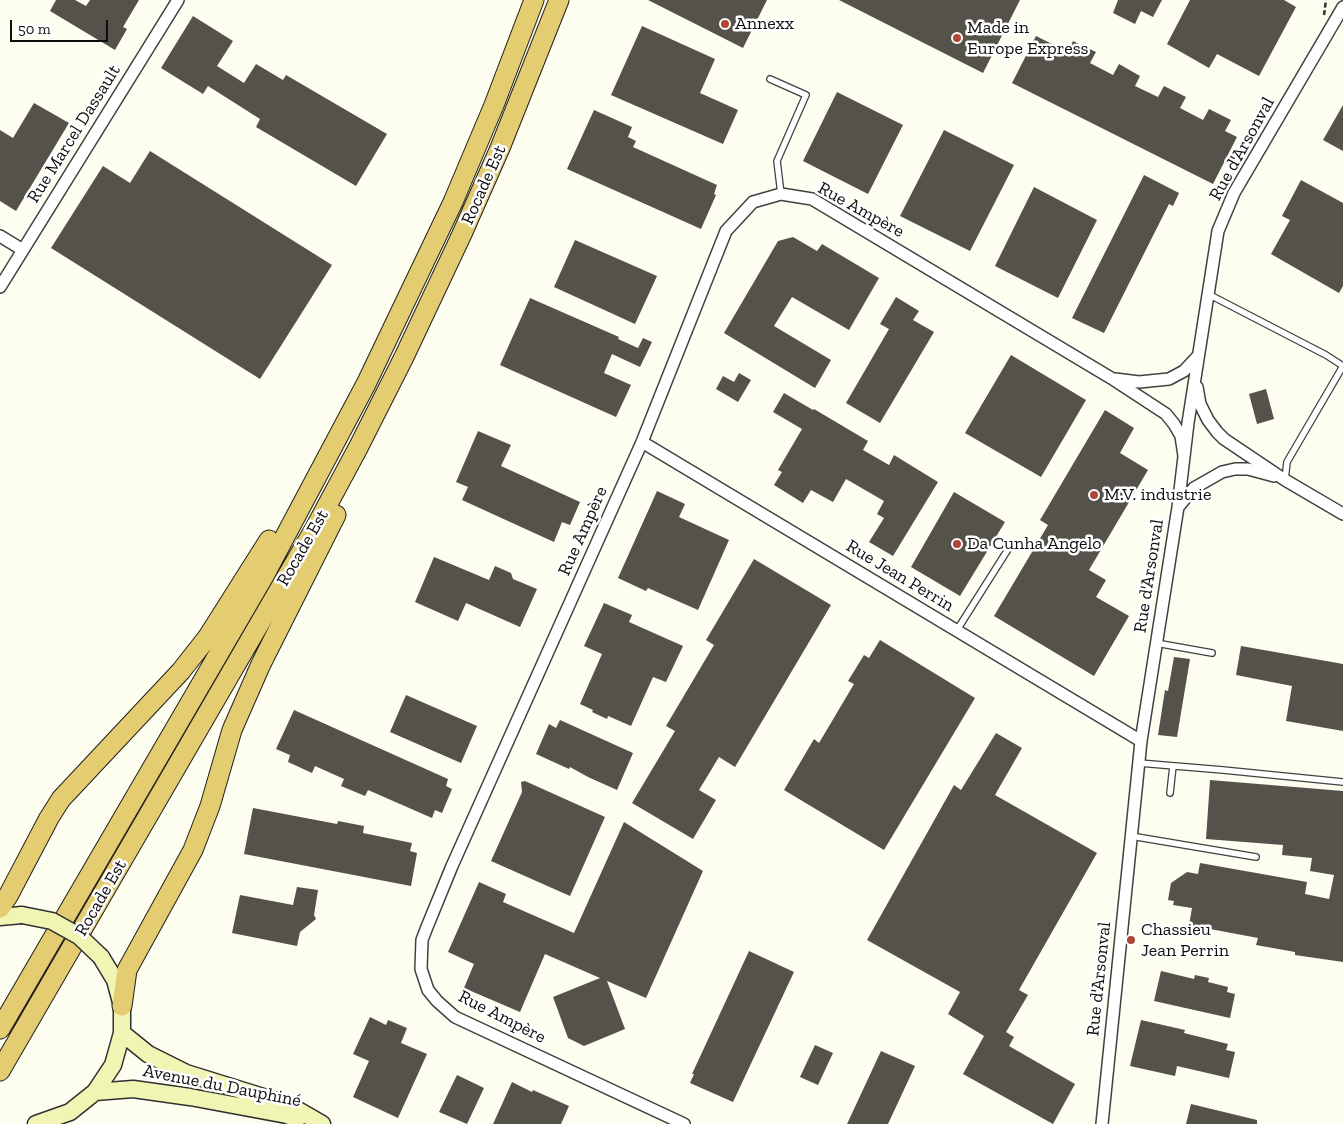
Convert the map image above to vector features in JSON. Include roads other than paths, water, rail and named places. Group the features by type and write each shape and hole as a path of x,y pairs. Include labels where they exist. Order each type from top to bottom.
{"highway":[{"name":"Rocade Est","path":"0,1029 259,585 366,384 453,202 494,104 534,0"},
{"name":"Rocade Est","path":"0,1071 315,528 358,448 404,357 462,234 500,148 559,0"},
{"path":"122,1006 127,970 193,850 210,806 232,730 261,664 356,476 358,448"},
{"path":"0,908 61,799 181,671 208,638 292,502 310,491"}],"main road":[{"path":"0,917 22,915 52,921 79,936 101,957 115,980 122,1006 122,1033 113,1065 95,1092 70,1112 36,1124"},
{"name":"Avenue du Dauphiné","path":"122,1033 148,1054 186,1073 289,1105 322,1124"},
{"name":"Avenue du Dauphiné","path":"95,1092 133,1089 190,1097 287,1116 312,1124"}],"street":[{"name":"Rue Marcel Dassault","path":"0,287 178,0"},
{"name":"Rue d'Arsonval","path":"1102,1124 1141,741 1178,507 1218,231 1234,192 1343,7"},
{"name":"Rue Ampère","path":"684,1124 455,1017 428,990 421,969 422,940 642,442 726,231 753,202 782,194 812,199 1111,378 1166,414 1181,436 1184,456"},
{"path":"0,236 23,250"},
{"name":"Rue Ampère","path":"1111,378 1139,382 1169,379 1189,367 1199,353"},
{"path":"1196,376 1200,404 1208,420 1224,439 1284,480 1343,514"},
{"name":"Rue Jean Perrin","path":"642,442 1141,741"},
{"path":"1178,507 1185,497 1199,484 1228,470 1248,469 1284,480"}],"lane":[{"path":"770,79 806,95 777,161 782,194"},
{"path":"1208,294 1326,355 1343,366 1287,462 1284,480"},
{"path":"957,630 1012,543"},
{"path":"1156,643 1212,653"},
{"path":"1139,764 1343,782"},
{"path":"1170,793 1173,766"},
{"path":"1131,836 1256,857"}],"place":[{"name":"Annexx","path":"725,24"},
{"name":"Made in Europe Express","path":"957,38"},
{"name":"M.V. industrie","path":"1094,495"},
{"name":"Da Cunha Angelo","path":"957,544"},
{"name":"Chassieu Jean Perrin","path":"1131,940"}]}
